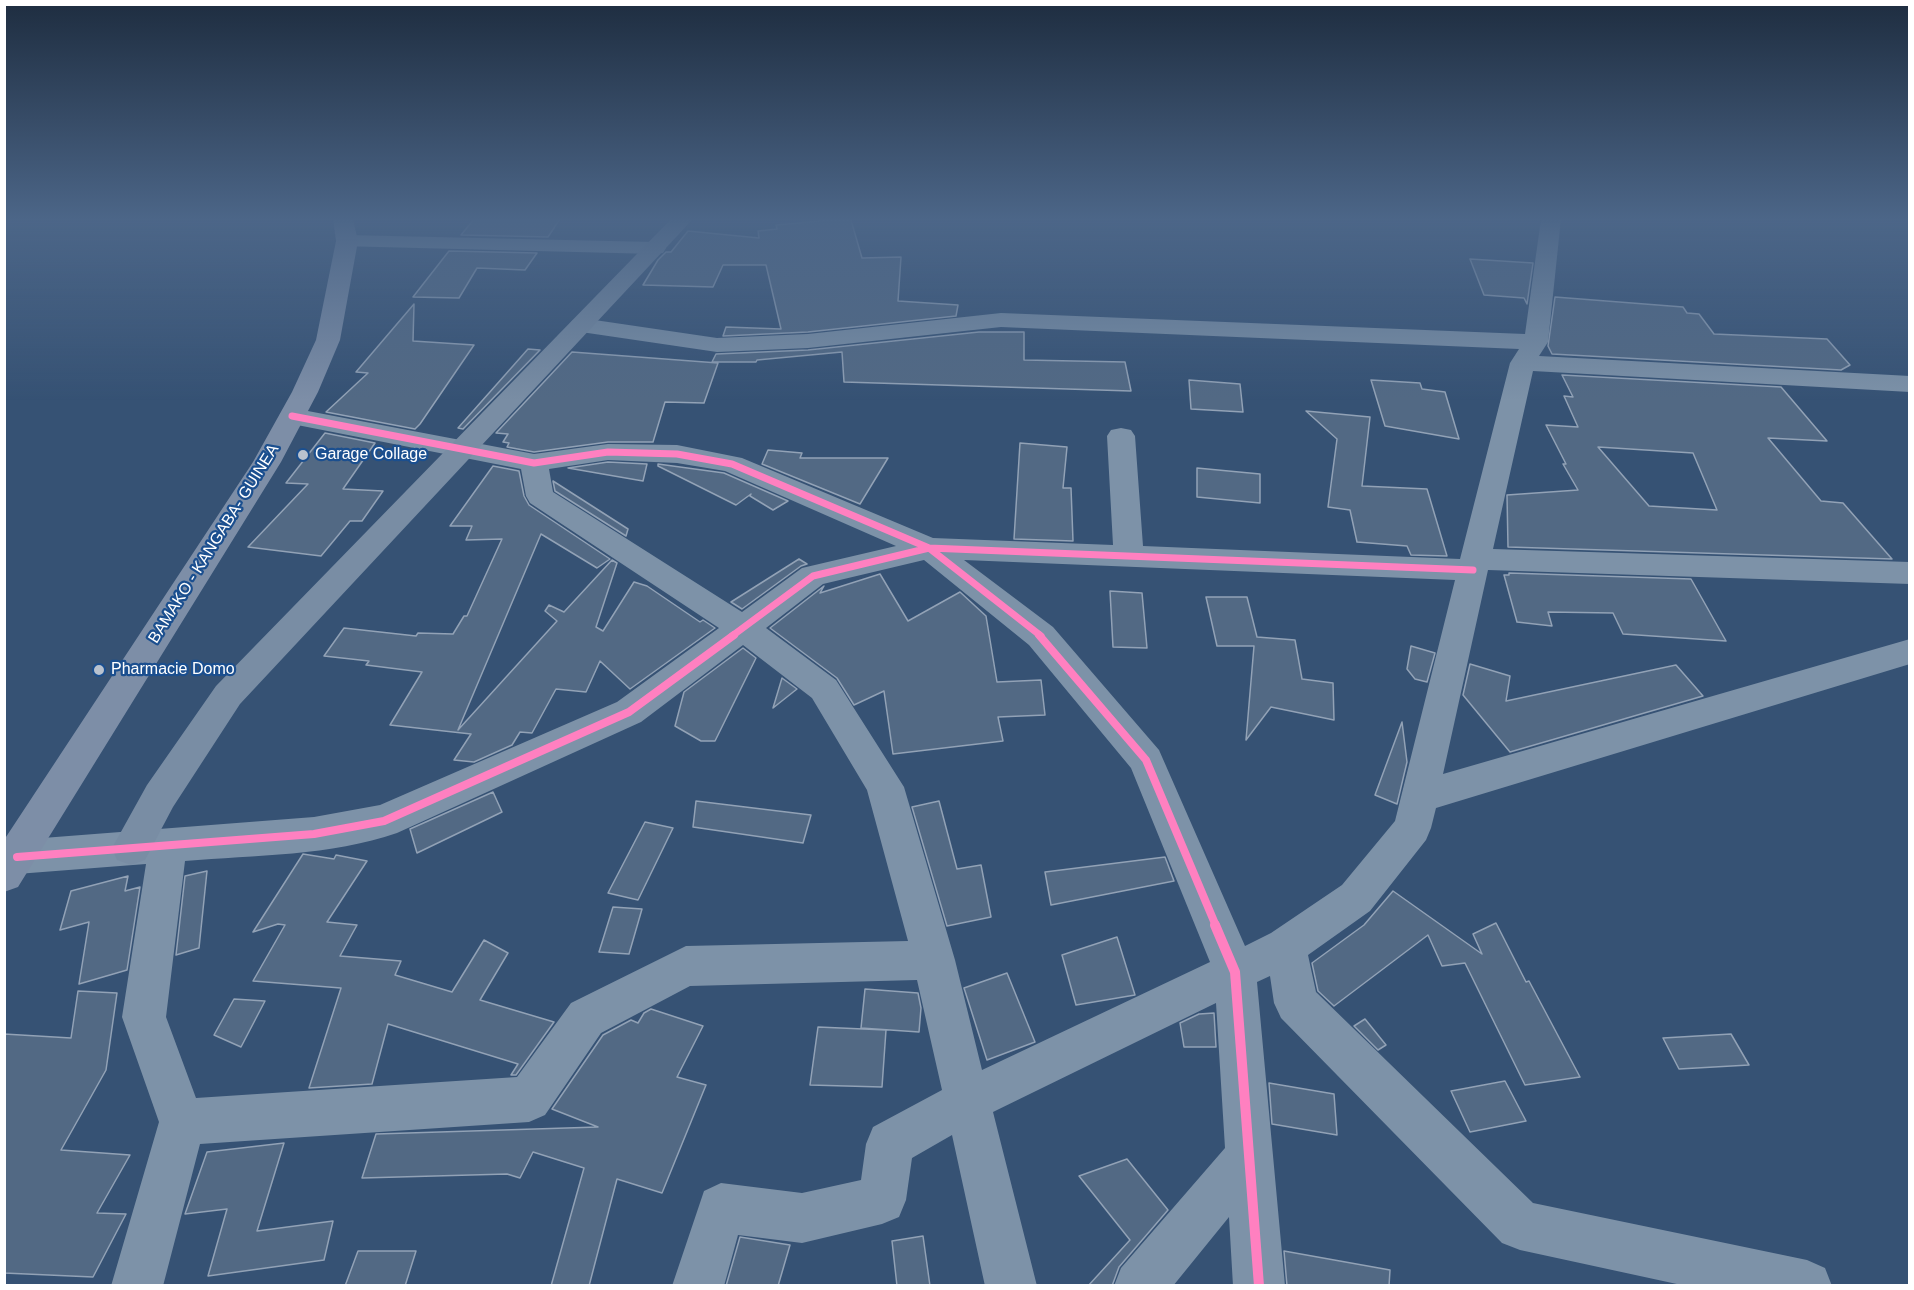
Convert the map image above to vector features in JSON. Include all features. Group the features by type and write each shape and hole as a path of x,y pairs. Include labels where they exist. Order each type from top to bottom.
{"main road":[{"name":"BAMAKO - KANGABA- GUINEA","path":"11,866 261,472 292,416 328,340 337,279"}],"street":[{"path":"137,1286 182,1122 144,1017 149,847 160,796 228,696 626,279"},
{"path":"698,1286 721,1208 802,1218 882,1200 890,1143 967,1101 1286,947 1356,898 1412,828 1474,564 1529,352 1541,279"},
{"path":"581,325 717,345 808,341 1001,320 1529,352 1910,384"},
{"path":"292,416 534,463 608,452 677,454 732,464 929,548 1041,636 1146,760 1235,972 1259,1286"},
{"path":"1121,436 1129,556"},
{"path":"534,463 540,496 743,628 824,689 885,787 934,960 1011,1286"},
{"path":"11,866 149,847 314,834 384,820 629,712 813,576 929,548 1129,556 1910,573"},
{"path":"1419,797 1910,651"},
{"path":"1286,947 1296,1003 1520,1225 1807,1286"},
{"path":"182,1122 529,1100 586,1018 686,966 934,960"},
{"path":"1139,1286 1249,1156"}],"building":[{"path":"427,279 470,279 459,298 413,297"},
{"path":"646,279 717,279 713,287 643,285"},
{"path":"769,279 899,279 898,301 958,305 956,316 808,332 723,336 726,327 781,329"},
{"path":"1478,279 1531,279 1527,304 1524,298 1484,295"},
{"path":"1555,297 1683,307 1687,313 1699,314 1714,334 1827,339 1850,365 1841,370 1552,354 1548,346"},
{"path":"414,304 413,341 474,345 420,424 415,429 326,412 368,373 356,372"},
{"path":"979,332 1024,332 1024,360 1125,362 1131,391 844,382 842,352 757,360 756,362 712,362 716,354 808,350"},
{"path":"528,349 540,350 463,429 458,428"},
{"path":"572,352 718,363 704,403 665,402 653,442 608,442 534,452 507,447 509,443 503,442 508,434 496,433"},
{"path":"1562,375 1781,387 1827,441 1768,438 1821,501 1843,503 1892,559 1508,547 1507,495 1578,490 1563,464 1566,464 1546,425 1578,427 1564,396 1573,397","holes":["1598,447 1693,453 1717,510 1649,506"]},
{"path":"1189,380 1240,384 1243,412 1191,409"},
{"path":"1371,380 1420,383 1422,389 1445,392 1459,439 1385,426"},
{"path":"1306,411 1370,417 1362,486 1427,489 1447,556 1411,555 1407,546 1357,542 1350,510 1328,507 1337,439"},
{"path":"325,433 375,443 343,489 383,491 362,521 350,521 321,556 248,547 308,484 286,483"},
{"path":"1020,443 1067,447 1063,488 1071,488 1073,541 1014,539"},
{"path":"768,450 802,453 800,458 888,458 860,504 762,464"},
{"path":"608,462 647,464 643,481 568,468"},
{"path":"658,464 724,473 788,501 773,510 750,496 751,494 736,505"},
{"path":"493,466 519,471 524,496 529,505 610,559 597,568 541,534 458,730 557,621 545,611 549,605 564,612 612,560 617,563 596,627 603,631 634,582 647,586 700,622 703,620 715,628 630,689 600,661 586,692 556,689 532,733 520,732 512,745 474,762 454,760 471,734 390,725 422,672 366,665 369,661 324,656 344,628 416,636 418,633 453,634 464,616 467,616 502,539 466,540 472,526 450,526"},
{"path":"1197,468 1260,474 1260,503 1197,497"},
{"path":"553,481 628,529 626,536 555,491"},
{"path":"799,559 807,564 742,609 731,602"},
{"path":"1509,573 1691,579 1726,641 1623,634 1613,613 1548,612 1552,626 1517,622 1504,575 1509,575"},
{"path":"880,574 908,621 960,592 986,616 997,682 1041,680 1045,715 998,717 1003,741 893,754 884,691 854,705 837,678 770,628 824,586 820,593"},
{"path":"1110,591 1142,593 1147,648 1113,647"},
{"path":"1206,597 1247,597 1257,637 1295,640 1302,679 1333,683 1334,720 1271,707 1246,740 1254,646 1217,646"},
{"path":"1411,646 1435,653 1427,682 1415,679 1407,669"},
{"path":"743,648 756,658 715,741 701,741 675,726 684,692"},
{"path":"1470,664 1510,676 1506,701 1676,665 1703,696 1510,752 1463,695"},
{"path":"782,678 797,689 773,708"},
{"path":"1402,722 1407,762 1397,804 1375,795"},
{"path":"493,792 502,812 417,853 410,829"},
{"path":"696,801 811,815 803,843 693,827"},
{"path":"939,801 957,869 981,865 991,917 947,926 912,807"},
{"path":"645,822 673,828 638,900 608,893"},
{"path":"303,854 334,859 336,855 367,861 327,922 357,925 340,956 401,961 395,975 452,992 484,940 508,953 480,1000 554,1022 516,1075 511,1075 518,1064 388,1024 372,1084 309,1088 341,988 253,981 285,925 278,924 253,932"},
{"path":"1165,857 1174,881 1051,905 1045,872"},
{"path":"207,871 199,948 176,955 185,876"},
{"path":"128,876 125,891 140,887 127,970 79,984 89,922 60,930 71,891"},
{"path":"1393,891 1482,954 1473,934 1496,923 1526,982 1529,981 1580,1077 1525,1085 1465,963 1442,966 1428,935 1334,1006 1318,991 1312,963 1364,925"},
{"path":"613,907 642,909 629,954 599,952"},
{"path":"1117,937 1135,995 1076,1005 1062,955"},
{"path":"1007,973 1035,1042 987,1060 964,988"},
{"path":"865,989 918,993 921,1008 919,1032 861,1028"},
{"path":"78,991 117,993 106,1070 61,1150 130,1155 97,1213 126,1214 93,1277 4,1273 4,1034 71,1038"},
{"path":"234,999 265,1001 241,1047 214,1035"},
{"path":"651,1009 703,1026 677,1077 706,1085 662,1193 617,1179 589,1286 551,1286 584,1168 533,1152 520,1178 507,1174 362,1178 376,1134 598,1127 552,1109 603,1035 631,1020 638,1023 644,1013"},
{"path":"1214,1013 1216,1047 1184,1047 1180,1023 1199,1014"},
{"path":"1365,1019 1386,1045 1378,1050 1354,1026"},
{"path":"818,1027 886,1030 882,1087 810,1085"},
{"path":"1731,1034 1749,1065 1679,1069 1663,1038"},
{"path":"1505,1081 1526,1121 1470,1132 1451,1091"},
{"path":"1269,1083 1334,1094 1337,1135 1272,1124"},
{"path":"284,1143 257,1231 333,1221 324,1260 208,1276 227,1209 185,1214 207,1152"},
{"path":"1127,1159 1168,1210 1119,1267 1112,1286 1088,1286 1130,1240 1079,1176"},
{"path":"923,1236 930,1286 897,1286 892,1241"},
{"path":"740,1237 790,1245 778,1286 726,1286"},
{"path":"358,1251 416,1251 405,1286 345,1286"},
{"path":"1284,1251 1390,1270 1389,1286 1287,1286"}],"cycle path":[{"path":"292,416 534,463 608,452 677,454 732,464 929,548 1041,636 1146,760 1235,972 1259,1286"},
{"path":"17,857 314,834 384,821 629,712 813,576 929,548 1473,570"}],"place":[{"name":"Garage Collage","path":"303,455"},
{"name":"Pharmacie Domo","path":"99,670"}]}
